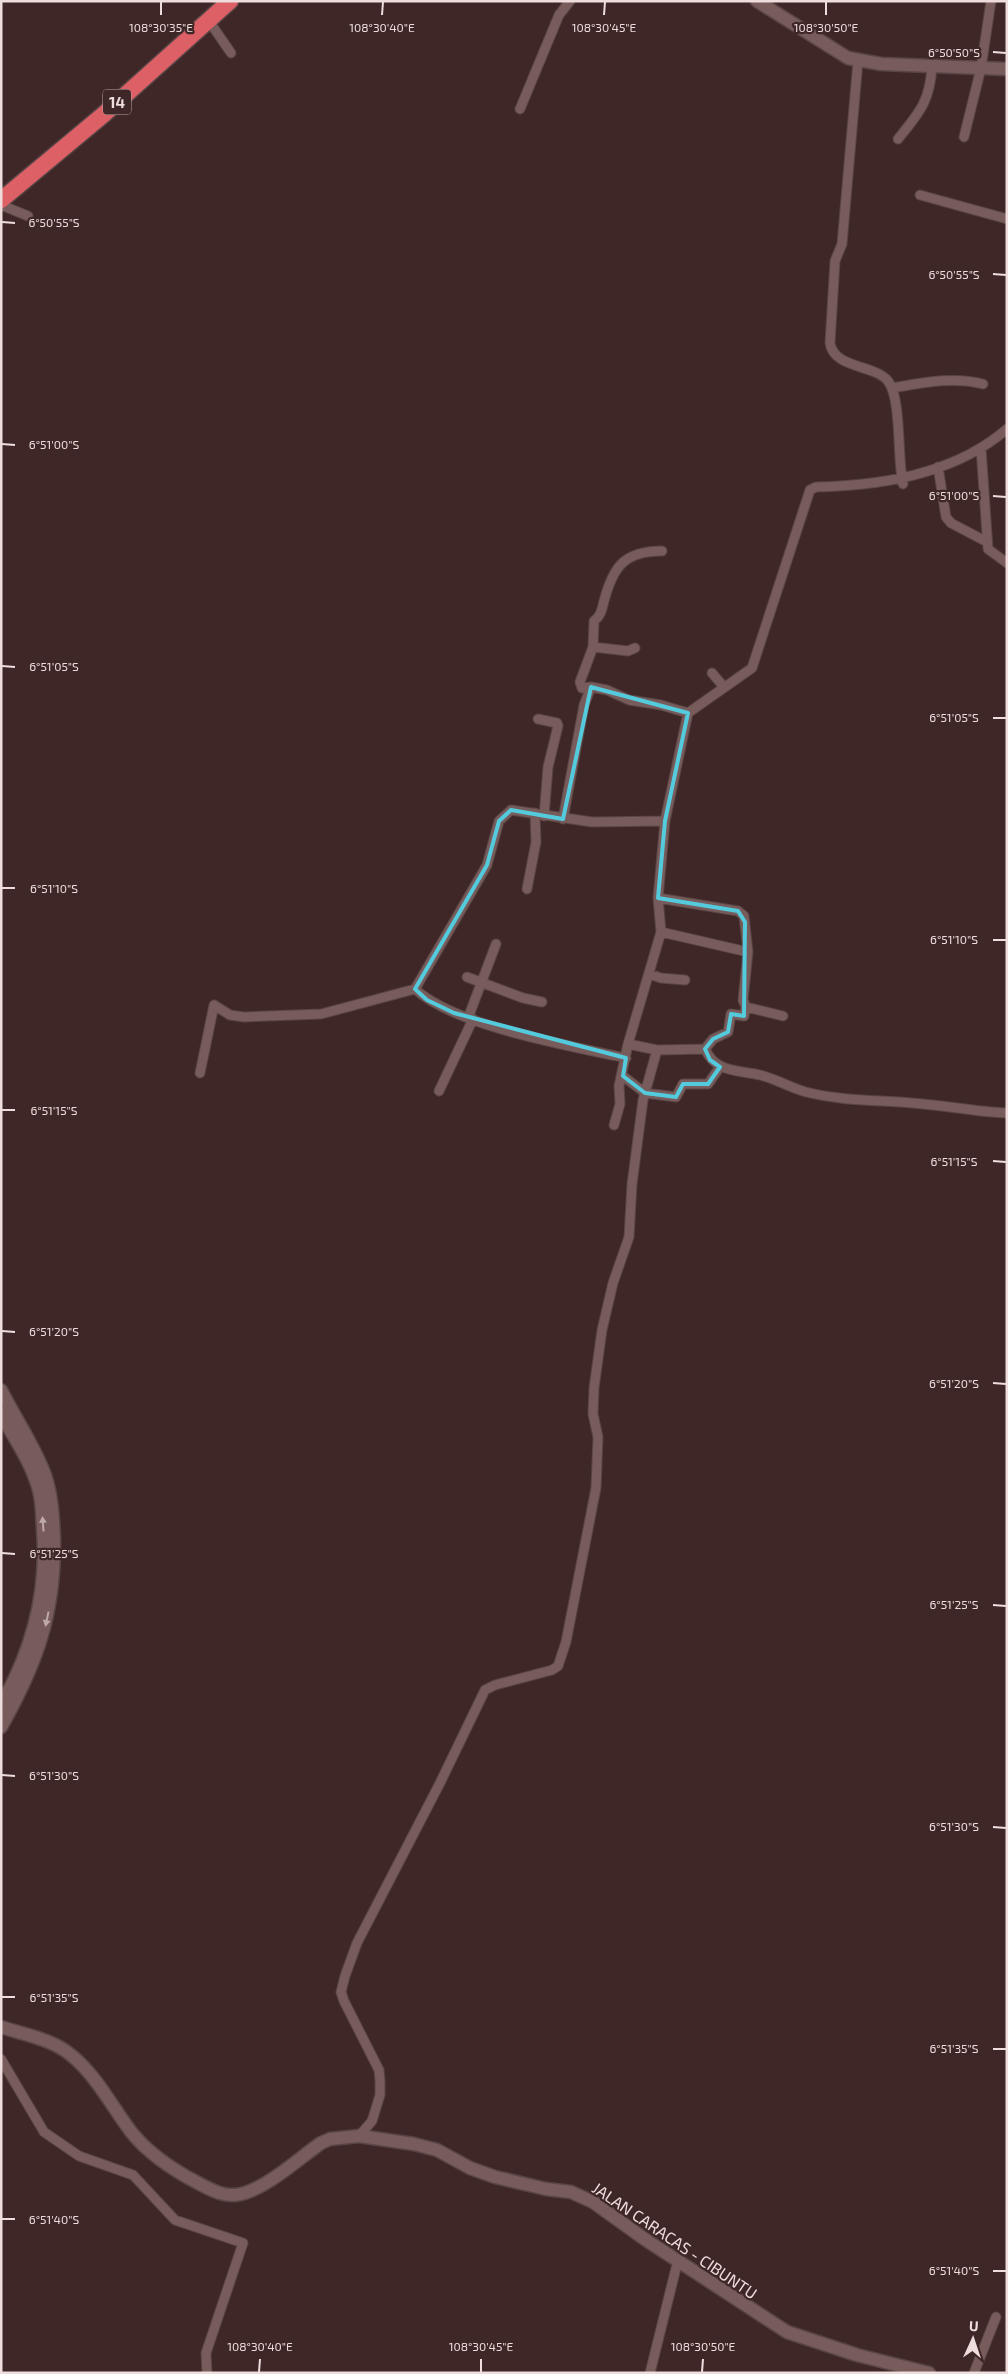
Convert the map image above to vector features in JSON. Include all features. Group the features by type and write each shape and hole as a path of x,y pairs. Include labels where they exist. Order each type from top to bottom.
{"highway":[{"name":"14","path":"1,200 103,115 230,1"}],"street":[{"path":"520,109 559,15 570,1"},
{"path":"757,1 834,50 858,61 1007,69"},
{"path":"964,136 981,68 991,1"},
{"path":"209,21 231,53"},
{"path":"858,61 842,244 835,261 830,343 835,355 856,367 878,372 892,388 900,440 903,481"},
{"path":"898,139 923,108 931,84 932,66"},
{"path":"920,195 1007,219"},
{"path":"1,205 28,216"},
{"path":"892,388 948,381 984,384"},
{"path":"614,1125 620,1104 619,1086 623,1076 628,1044 661,932 658,898 665,821 688,714 752,668 810,490 816,486 903,481 981,448 1007,429"},
{"path":"981,448 989,551 1007,563"},
{"path":"938,467 946,518 951,523 987,542"},
{"path":"662,551 633,555 617,566 609,585 600,617 594,621 592,647 580,682 582,688 607,690 629,700 661,705 688,714"},
{"path":"592,647 628,651 635,648"},
{"path":"712,672 724,687"},
{"path":"563,819 584,705 591,688"},
{"path":"527,889 548,767 558,726 557,723 538,719"},
{"path":"200,1072 214,1005 230,1015 244,1017 321,1014 382,1000 415,989 487,865 499,821 511,810 592,822 665,821"},
{"path":"658,898 742,913 748,952 743,1000 746,1007 744,1016 731,1014 728,1032 713,1039 705,1050"},
{"path":"661,932 748,952"},
{"path":"439,1091 471,1018 481,982 496,944"},
{"path":"649,974 661,978 685,980"},
{"path":"467,977 523,998 542,1002"},
{"path":"415,989 427,1000 471,1018 524,1034 626,1058"},
{"path":"746,1007 783,1016"},
{"path":"628,1044 657,1050 705,1050"},
{"path":"359,2136 372,2120 380,2095 380,2081 379,2070 352,2020 342,1992 357,1942 440,1783 485,1690 495,1685 552,1670 558,1666 566,1642 596,1488 598,1437 593,1414 597,1363 612,1283 629,1237 632,1184 645,1093 657,1050"},
{"path":"705,1050 710,1060 720,1067 762,1076 805,1092 845,1099 914,1103 982,1112 1007,1113"},
{"path":"623,1076 645,1093 676,1097 683,1084 708,1084 720,1067"},
{"path":"1,1390 45,1476 54,1520 54,1562 45,1630 25,1685 1,1727"},
{"path":"1,1413 27,1458 37,1482 42,1505 45,1575 30,1643 15,1680 1,1705"},
{"name":"JALAN CARACAS - CIBUNTU","path":"1,2027 50,2042 70,2054 97,2082 132,2133 150,2152 184,2176 222,2194 240,2194 254,2190 321,2143 330,2140 359,2136 414,2144 437,2150 470,2168 546,2189 571,2192 593,2202 787,2332 857,2355 930,2373"},
{"path":"1,2058 44,2132 79,2156 133,2175 175,2220 243,2243 206,2353 206,2373"},
{"path":"650,2373 678,2260"},
{"path":"974,2373 996,2317"}],"highlighted area":[{"path":"591,687 688,713 665,821 658,898 738,911 745,922 744,1016 731,1014 728,1032 713,1039 705,1049 710,1060 720,1067 708,1084 683,1084 676,1097 645,1093 623,1076 626,1058 454,1013 427,1000 415,989 487,865 499,821 511,810 563,819"}]}
